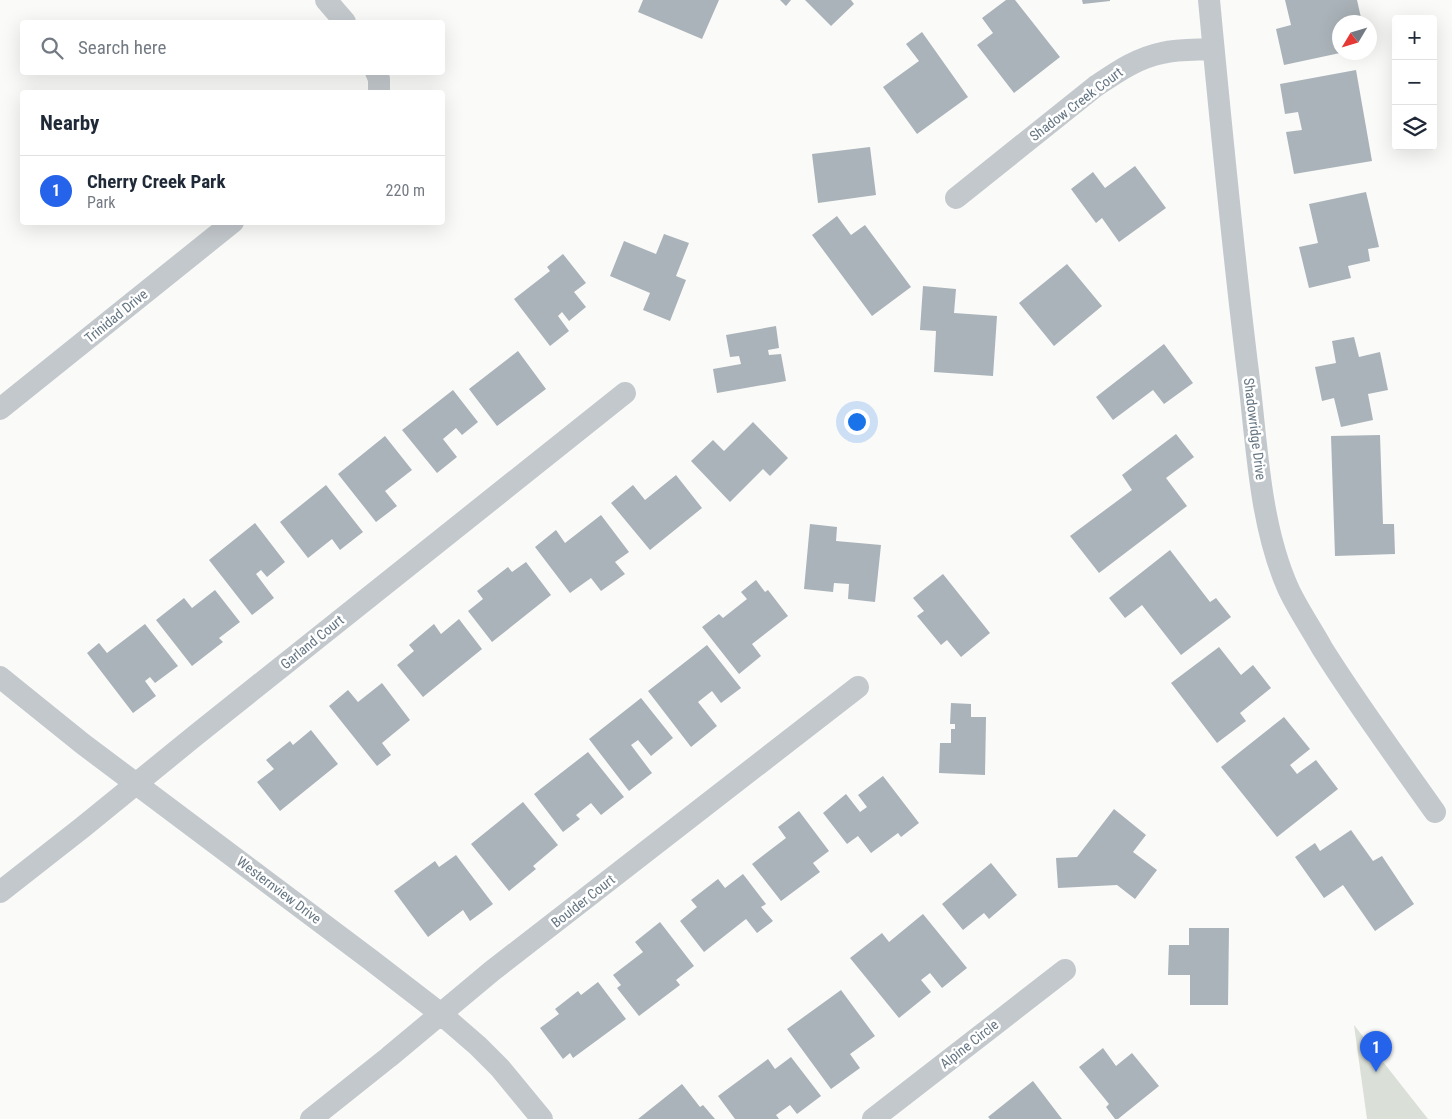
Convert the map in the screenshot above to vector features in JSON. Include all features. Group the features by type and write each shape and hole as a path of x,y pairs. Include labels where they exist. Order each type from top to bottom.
{"street":[{"path":"326,0 343,20"},
{"name":"Shadowridge Drive","path":"1209,0 1239,298 1259,470 1266,516 1274,550 1288,588 1338,674 1435,812"},
{"name":"Shadow Creek Court","path":"956,198 1116,72 1135,62 1163,52 1214,49"},
{"name":"Trinidad Drive","path":"0,409 229,225"},
{"name":"Garland Court","path":"0,892 625,393"},
{"name":"Westernview Drive","path":"0,677 76,738 441,1014 500,1068 542,1119"},
{"name":"Boulder Court","path":"311,1119 500,965 858,687"},
{"name":"Alpine Circle","path":"873,1119 1065,970"}],"shaded area":[{"path":"1354,1025 1428,1119 1367,1119"}],"building":[{"path":"643,0 719,0 702,39 638,12"},
{"path":"780,0 791,0 786,6"},
{"path":"805,0 851,0 854,4 831,26"},
{"path":"1006,0 1015,0 1060,57 1014,93 977,45 993,33 982,18"},
{"path":"1082,0 1110,0 1110,1 1083,4"},
{"path":"1285,0 1357,0 1360,15 1332,15 1332,55 1284,65 1276,29 1291,25"},
{"path":"922,32 968,97 917,134 883,87 919,61 906,44"},
{"path":"1356,70 1372,161 1294,174 1286,132 1302,130 1298,112 1285,114 1280,84"},
{"path":"870,147 876,195 818,203 812,154"},
{"path":"1135,166 1166,208 1119,242 1102,218 1096,223 1071,189 1093,172 1105,188"},
{"path":"1366,192 1379,247 1368,249 1370,261 1348,266 1351,278 1309,288 1299,247 1318,243 1309,204"},
{"path":"837,216 851,235 865,225 911,287 872,316 812,235"},
{"path":"664,234 689,243 676,276 686,280 670,321 643,310 650,293 610,276 624,241 656,254"},
{"path":"563,254 586,283 574,292 586,307 569,321 562,312 558,316 569,331 550,346 514,299 550,271 547,267"},
{"path":"1067,264 1102,306 1054,346 1019,303"},
{"path":"923,286 956,289 954,313 997,316 993,376 934,372 936,331 920,330"},
{"path":"776,326 779,348 768,350 769,355 781,354 786,381 717,393 713,369 741,364 739,356 730,357 726,335"},
{"path":"1354,337 1359,357 1380,352 1388,390 1368,394 1373,420 1341,427 1334,398 1322,401 1315,367 1336,363 1332,341"},
{"path":"1164,344 1193,383 1164,404 1153,390 1113,420 1096,397"},
{"path":"518,351 546,389 497,426 469,389"},
{"path":"453,390 478,422 462,435 456,428 443,439 457,457 437,473 402,430"},
{"path":"753,422 788,458 770,476 763,469 730,502 691,461 713,440 724,451"},
{"path":"1176,434 1194,457 1166,478 1187,506 1099,573 1070,536 1132,490 1122,475"},
{"path":"1380,435 1383,524 1394,524 1395,554 1335,556 1331,436"},
{"path":"385,436 412,470 385,491 397,506 376,522 338,474"},
{"path":"676,475 702,508 650,550 611,503 633,485 645,500"},
{"path":"326,485 363,532 340,550 332,539 308,558 280,522"},
{"path":"601,515 629,552 615,562 625,574 601,591 591,578 570,593 535,547 556,530 565,543"},
{"path":"255,523 285,562 267,577 261,570 256,574 274,598 252,615 209,560"},
{"path":"810,524 837,527 836,541 881,545 875,602 848,599 849,584 834,583 833,592 804,589"},
{"path":"1170,550 1210,602 1216,598 1231,617 1181,655 1142,605 1125,618 1109,598"},
{"path":"526,562 551,595 492,642 468,611 483,599 477,591 508,567 512,572"},
{"path":"943,574 990,633 961,657 947,640 941,645 917,616 924,611 913,598"},
{"path":"756,580 765,592 768,590 788,616 752,644 761,656 739,674 702,627 719,614 723,618 747,599 741,592"},
{"path":"215,590 240,622 219,638 223,642 192,666 156,620 184,598 192,608"},
{"path":"459,619 482,649 423,697 397,665 414,651 409,645 434,624 441,634"},
{"path":"145,624 178,666 155,683 150,677 145,681 156,696 133,713 87,653 99,643 107,653"},
{"path":"707,645 741,688 721,703 712,691 698,702 717,726 691,747 648,691"},
{"path":"1219,647 1241,675 1253,665 1271,688 1240,713 1246,721 1217,743 1171,683"},
{"path":"382,683 410,720 382,743 391,755 377,766 329,706 348,690 358,702"},
{"path":"641,698 673,738 651,756 638,740 631,745 652,773 629,791 589,739"},
{"path":"951,703 971,704 971,717 986,717 985,775 939,773 940,743 951,743 951,729 955,729 955,724 950,724"},
{"path":"1284,717 1310,749 1290,765 1297,774 1316,760 1338,789 1277,837 1221,767"},
{"path":"311,730 338,764 280,811 257,782 274,769 266,760 290,741 293,745"},
{"path":"588,752 624,797 601,815 591,803 576,815 580,819 563,832 534,794"},
{"path":"883,776 919,823 901,837 898,833 871,853 858,836 847,844 823,813 846,794 860,812 867,807 858,795"},
{"path":"523,802 558,845 533,866 536,869 509,891 471,844"},
{"path":"1114,809 1146,835 1133,852 1157,870 1135,899 1117,885 1058,888 1056,858 1077,857"},
{"path":"799,811 829,851 813,863 820,872 781,901 752,864 786,838 778,827"},
{"path":"1351,830 1373,861 1382,856 1414,904 1375,931 1343,885 1324,898 1295,857 1315,843 1320,851"},
{"path":"456,855 493,904 470,921 463,910 428,937 394,891 435,861 439,867"},
{"path":"991,863 1017,895 989,919 984,913 963,930 942,904"},
{"path":"743,874 766,904 761,907 773,921 757,933 746,919 704,952 680,921 697,907 691,900 718,879 725,888"},
{"path":"923,914 967,968 942,988 930,973 921,980 931,992 899,1018 850,958 882,933 889,942"},
{"path":"660,922 694,966 676,980 680,985 639,1016 617,988 621,985 613,975 643,952 635,942"},
{"path":"1189,928 1229,928 1228,1005 1190,1005 1190,975 1168,975 1169,945 1189,945"},
{"path":"598,982 626,1019 573,1058 570,1053 563,1059 540,1028 559,1014 555,1009 578,991 581,995"},
{"path":"841,990 875,1036 850,1054 860,1068 831,1089 787,1029"},
{"path":"1103,1048 1116,1066 1132,1053 1159,1086 1118,1119 1115,1119 1106,1107 1109,1104 1079,1067"},
{"path":"791,1057 821,1096 797,1114 790,1105 776,1115 779,1119 735,1119 718,1096 768,1059 775,1069"},
{"path":"1033,1081 1062,1119 990,1119 988,1117"},
{"path":"682,1084 700,1107 703,1105 715,1119 638,1119"}],"place":[{"name":"Cherry Creek Park","path":"1376,1072"}]}
